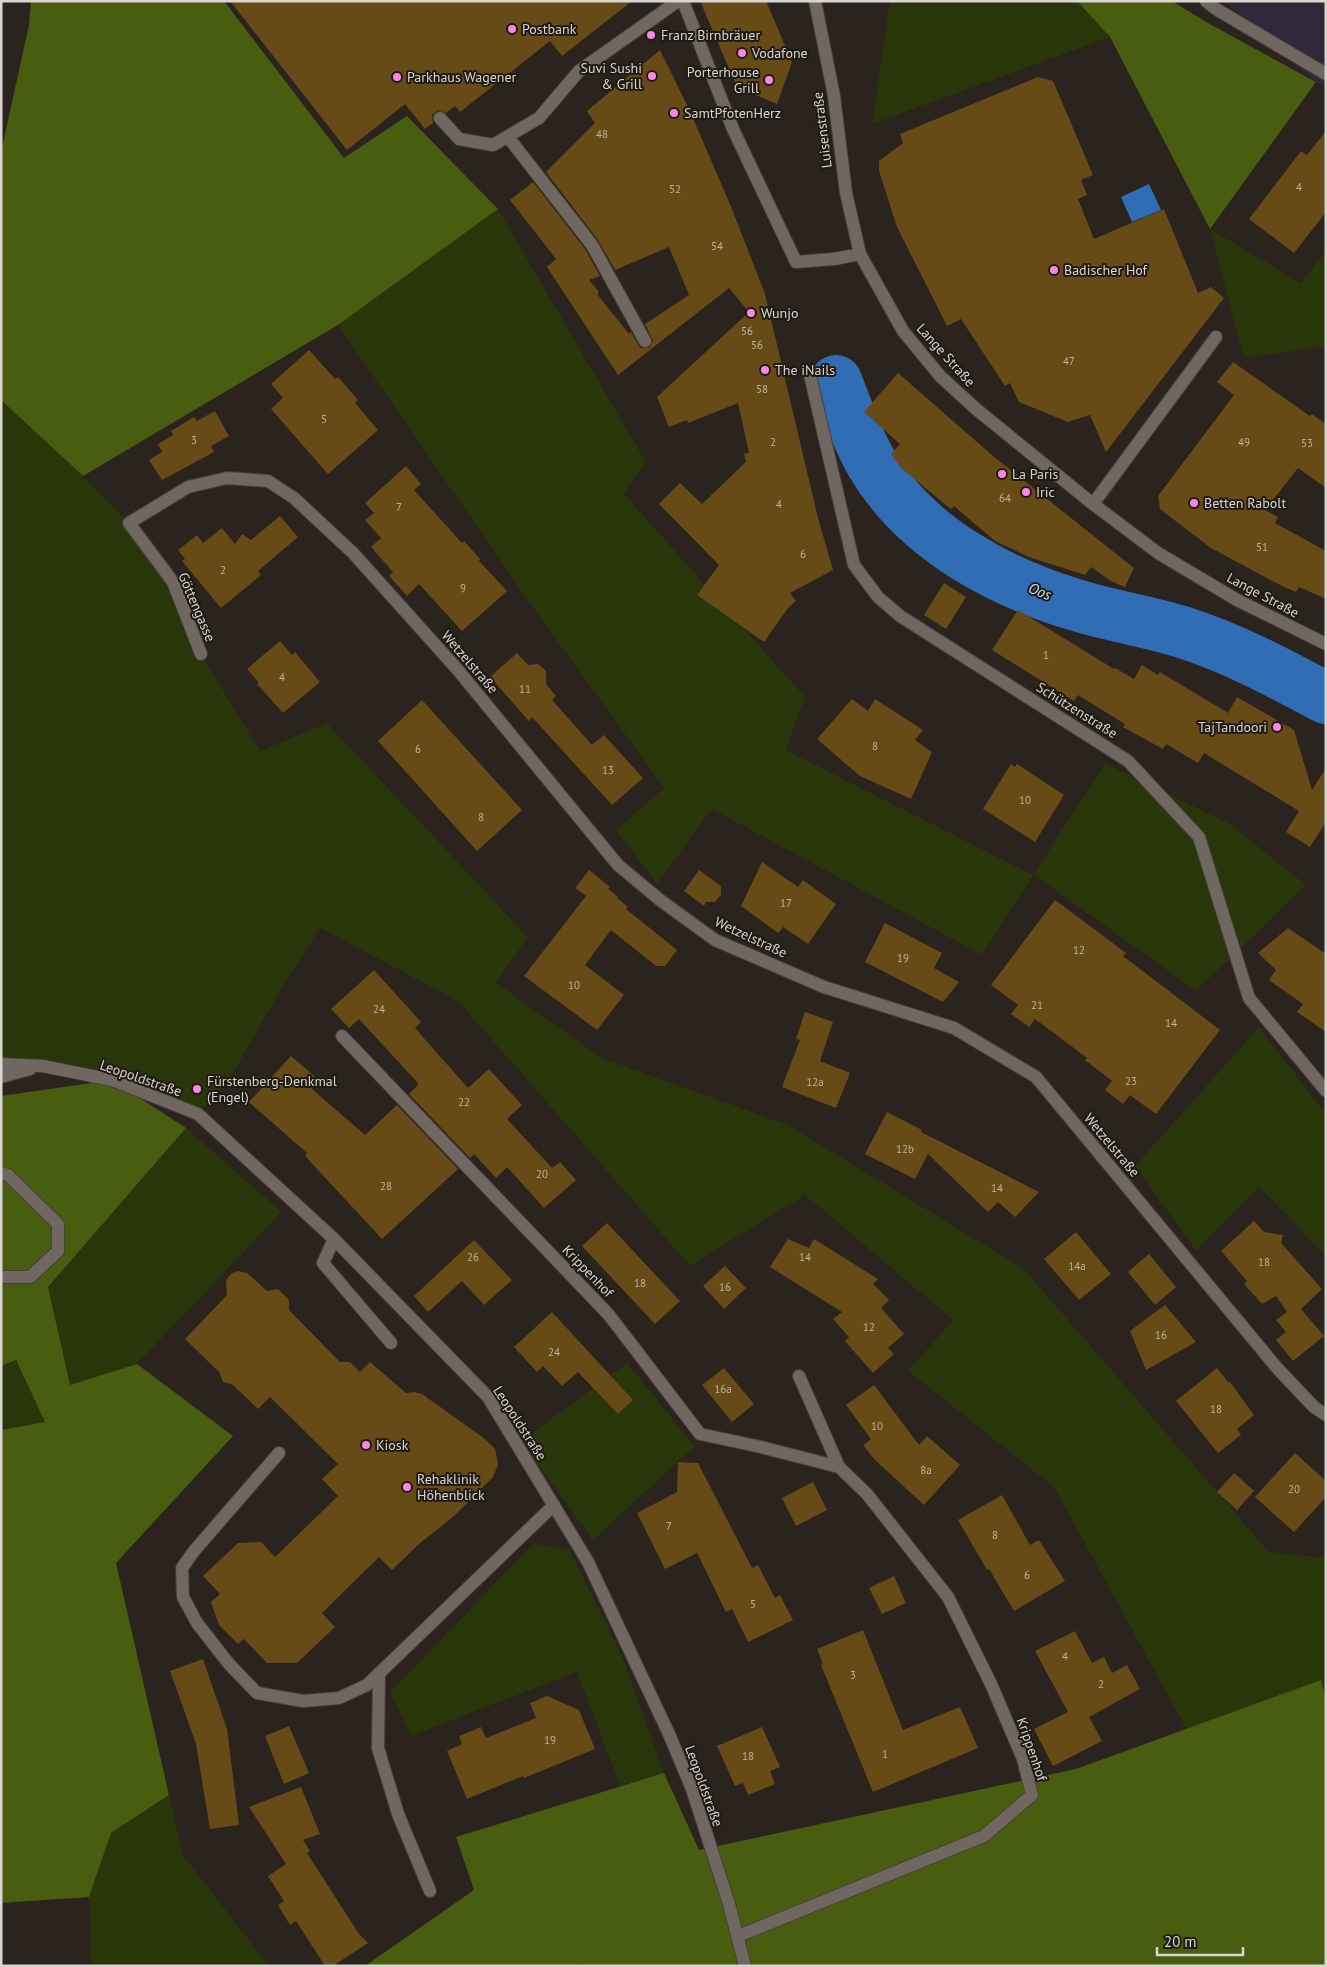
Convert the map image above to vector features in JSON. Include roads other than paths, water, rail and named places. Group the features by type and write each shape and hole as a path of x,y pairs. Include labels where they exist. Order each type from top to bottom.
{"street":[{"path":"440,118 459,139 493,145 540,118 579,71 678,1"},
{"path":"683,1 733,129 796,262 834,259 860,254"},
{"name":"Luisenstraße","path":"815,1 834,96 846,193 860,254"},
{"path":"1206,1 1216,9 1326,74"},
{"path":"508,137 592,245 645,341"},
{"name":"Lange Straße","path":"860,254 903,331 940,376 976,409 1093,504 1158,553 1237,600 1326,644"},
{"path":"1093,504 1216,337"},
{"name":"Schützenstraße","path":"810,375 854,565 878,596 900,616 1128,761 1198,838 1249,998 1309,1068 1326,1091"},
{"name":"Wetzelstraße","path":"129,523 188,487 227,478 268,481 294,498 353,553 457,669 618,866 660,900 715,940 824,987 954,1028 1036,1077 1277,1368 1314,1407 1326,1415"},
{"name":"Göttengasse","path":"129,523 173,582 201,654"},
{"name":"Krippenhof","path":"342,1036 610,1315 700,1434 839,1467"},
{"name":"Leopoldstraße","path":"1,1064 43,1066 112,1080 198,1114 334,1240 488,1398 588,1562 673,1744 692,1789 738,1936 745,1966"},
{"path":"1,1077 43,1066"},
{"path":"1,1173 8,1175 58,1224 58,1252 30,1277 1,1277"},
{"path":"334,1240 322,1264 391,1343"},
{"name":"Krippenhof","path":"738,1936 984,1836 1032,1794 1022,1759 991,1684 948,1597 867,1494 839,1467 799,1376"},
{"path":"279,1453 194,1551 182,1568 183,1597 211,1642 229,1664 257,1692 304,1701 339,1698 367,1685 554,1505"},
{"path":"379,1674 378,1748 398,1814 430,1891"}],"water":[{"path":"1149,184 1161,210 1132,222 1121,197"}],"waterway":[{"name":"Oos","path":"836,381 857,434 872,464 891,491 913,515 938,537 965,556 994,572 1055,598 1201,638 1238,653 1326,698"}],"place":[{"name":"Postbank","path":"512,29"},
{"name":"Franz Birnbräuer","path":"651,35"},
{"name":"Vodafone","path":"742,53"},
{"name":"Suvi Sushi & Grill","path":"652,76"},
{"name":"Parkhaus Wagener","path":"397,77"},
{"name":"Porterhouse Grill","path":"769,80"},
{"name":"SamtPfotenHerz","path":"674,113"},
{"name":"Badischer Hof","path":"1054,270"},
{"name":"Wunjo","path":"751,313"},
{"name":"The iNails","path":"765,370"},
{"name":"La Paris","path":"1002,474"},
{"name":"Iric","path":"1026,492"},
{"name":"Betten Rabolt","path":"1194,503"},
{"name":"TajTandoori","path":"1277,727"},
{"name":"Fürstenberg-Denkmal (Engel)","path":"197,1089"},
{"name":"Kiosk","path":"366,1445"},
{"name":"Rehaklinik Höhenblick","path":"407,1487"}]}
